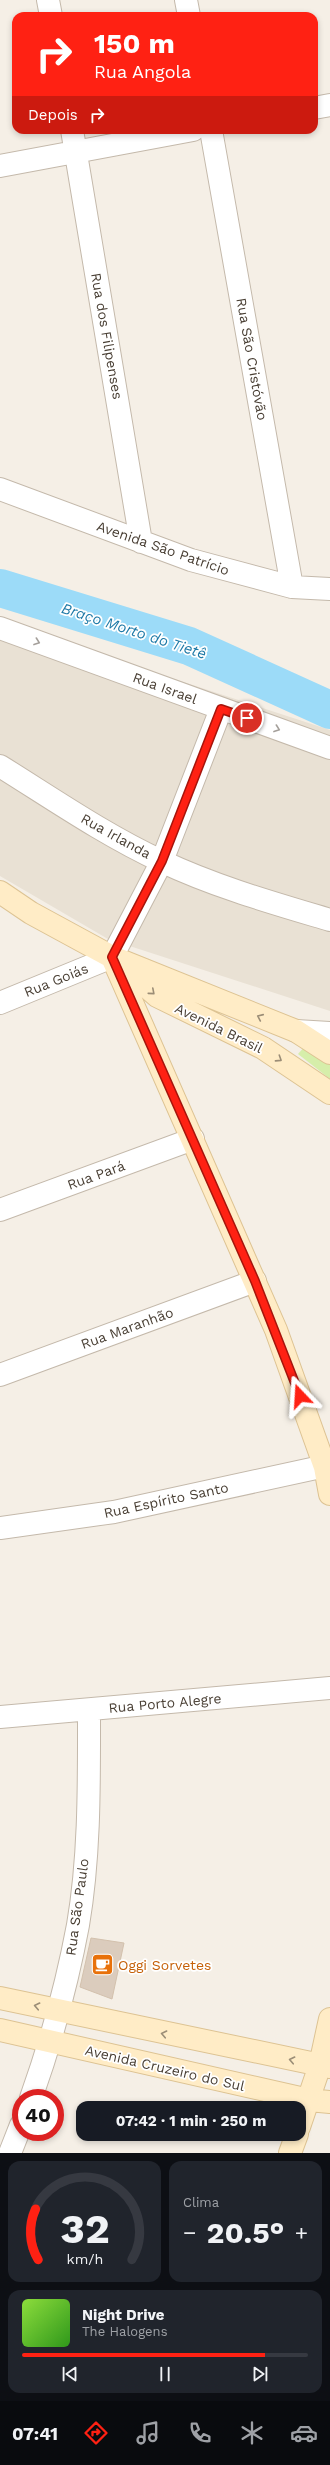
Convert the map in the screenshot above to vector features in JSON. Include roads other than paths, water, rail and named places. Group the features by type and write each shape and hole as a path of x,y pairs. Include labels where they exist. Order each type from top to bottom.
{"street":[{"path":"48,0 50,12"},
{"path":"186,0 188,12"},
{"path":"318,107 330,105"},
{"name":"Rua dos Filipenses","path":"73,134 141,542"},
{"path":"0,166 172,134"},
{"name":"Rua São Cristóvão","path":"212,134 292,587"},
{"name":"Avenida São Patrício","path":"0,489 191,560 292,587 330,589"},
{"name":"Rua Israel","path":"0,628 330,748"},
{"path":"221,709 162,861 112,957 146,1030 276,1330 327,1466 330,1494"},
{"name":"Rua Irlanda","path":"0,766 110,835 162,861 233,891 330,920"},
{"name":"Avenida Brasil","path":"0,892 31,913 112,957 296,1031 330,1053"},
{"name":"Avenida Brasil","path":"112,957 156,996 263,1048 330,1094"},
{"name":"Rua Goiás","path":"0,1003 112,957"},
{"path":"146,1030 152,1021 160,1014 181,1009"},
{"path":"296,1031 330,1033"},
{"name":"Rua Pará","path":"0,1210 193,1139"},
{"name":"Rua Maranhão","path":"0,1375 255,1281"},
{"name":"Rua Espírito Santo","path":"0,1528 114,1512 327,1466"},
{"name":"Rua Porto Alegre","path":"0,1717 330,1688"},
{"name":"Rua São Paulo","path":"34,2089 51,2042 78,1925 84,1871 89,1781 88,1710"},
{"path":"0,1998 325,2066"},
{"path":"306,2108 325,2066 330,2019"},
{"name":"Avenida Cruzeiro do Sul","path":"0,2030 309,2100 330,2102"},
{"path":"10,2153 15,2141"},
{"path":"290,2153 294,2141"}],"waterway":[{"name":"Braço Morto do Tietê","path":"0,588 189,646 330,710"}],"place":[{"name":"Oggi Sorvetes","path":"102,1965"}]}
